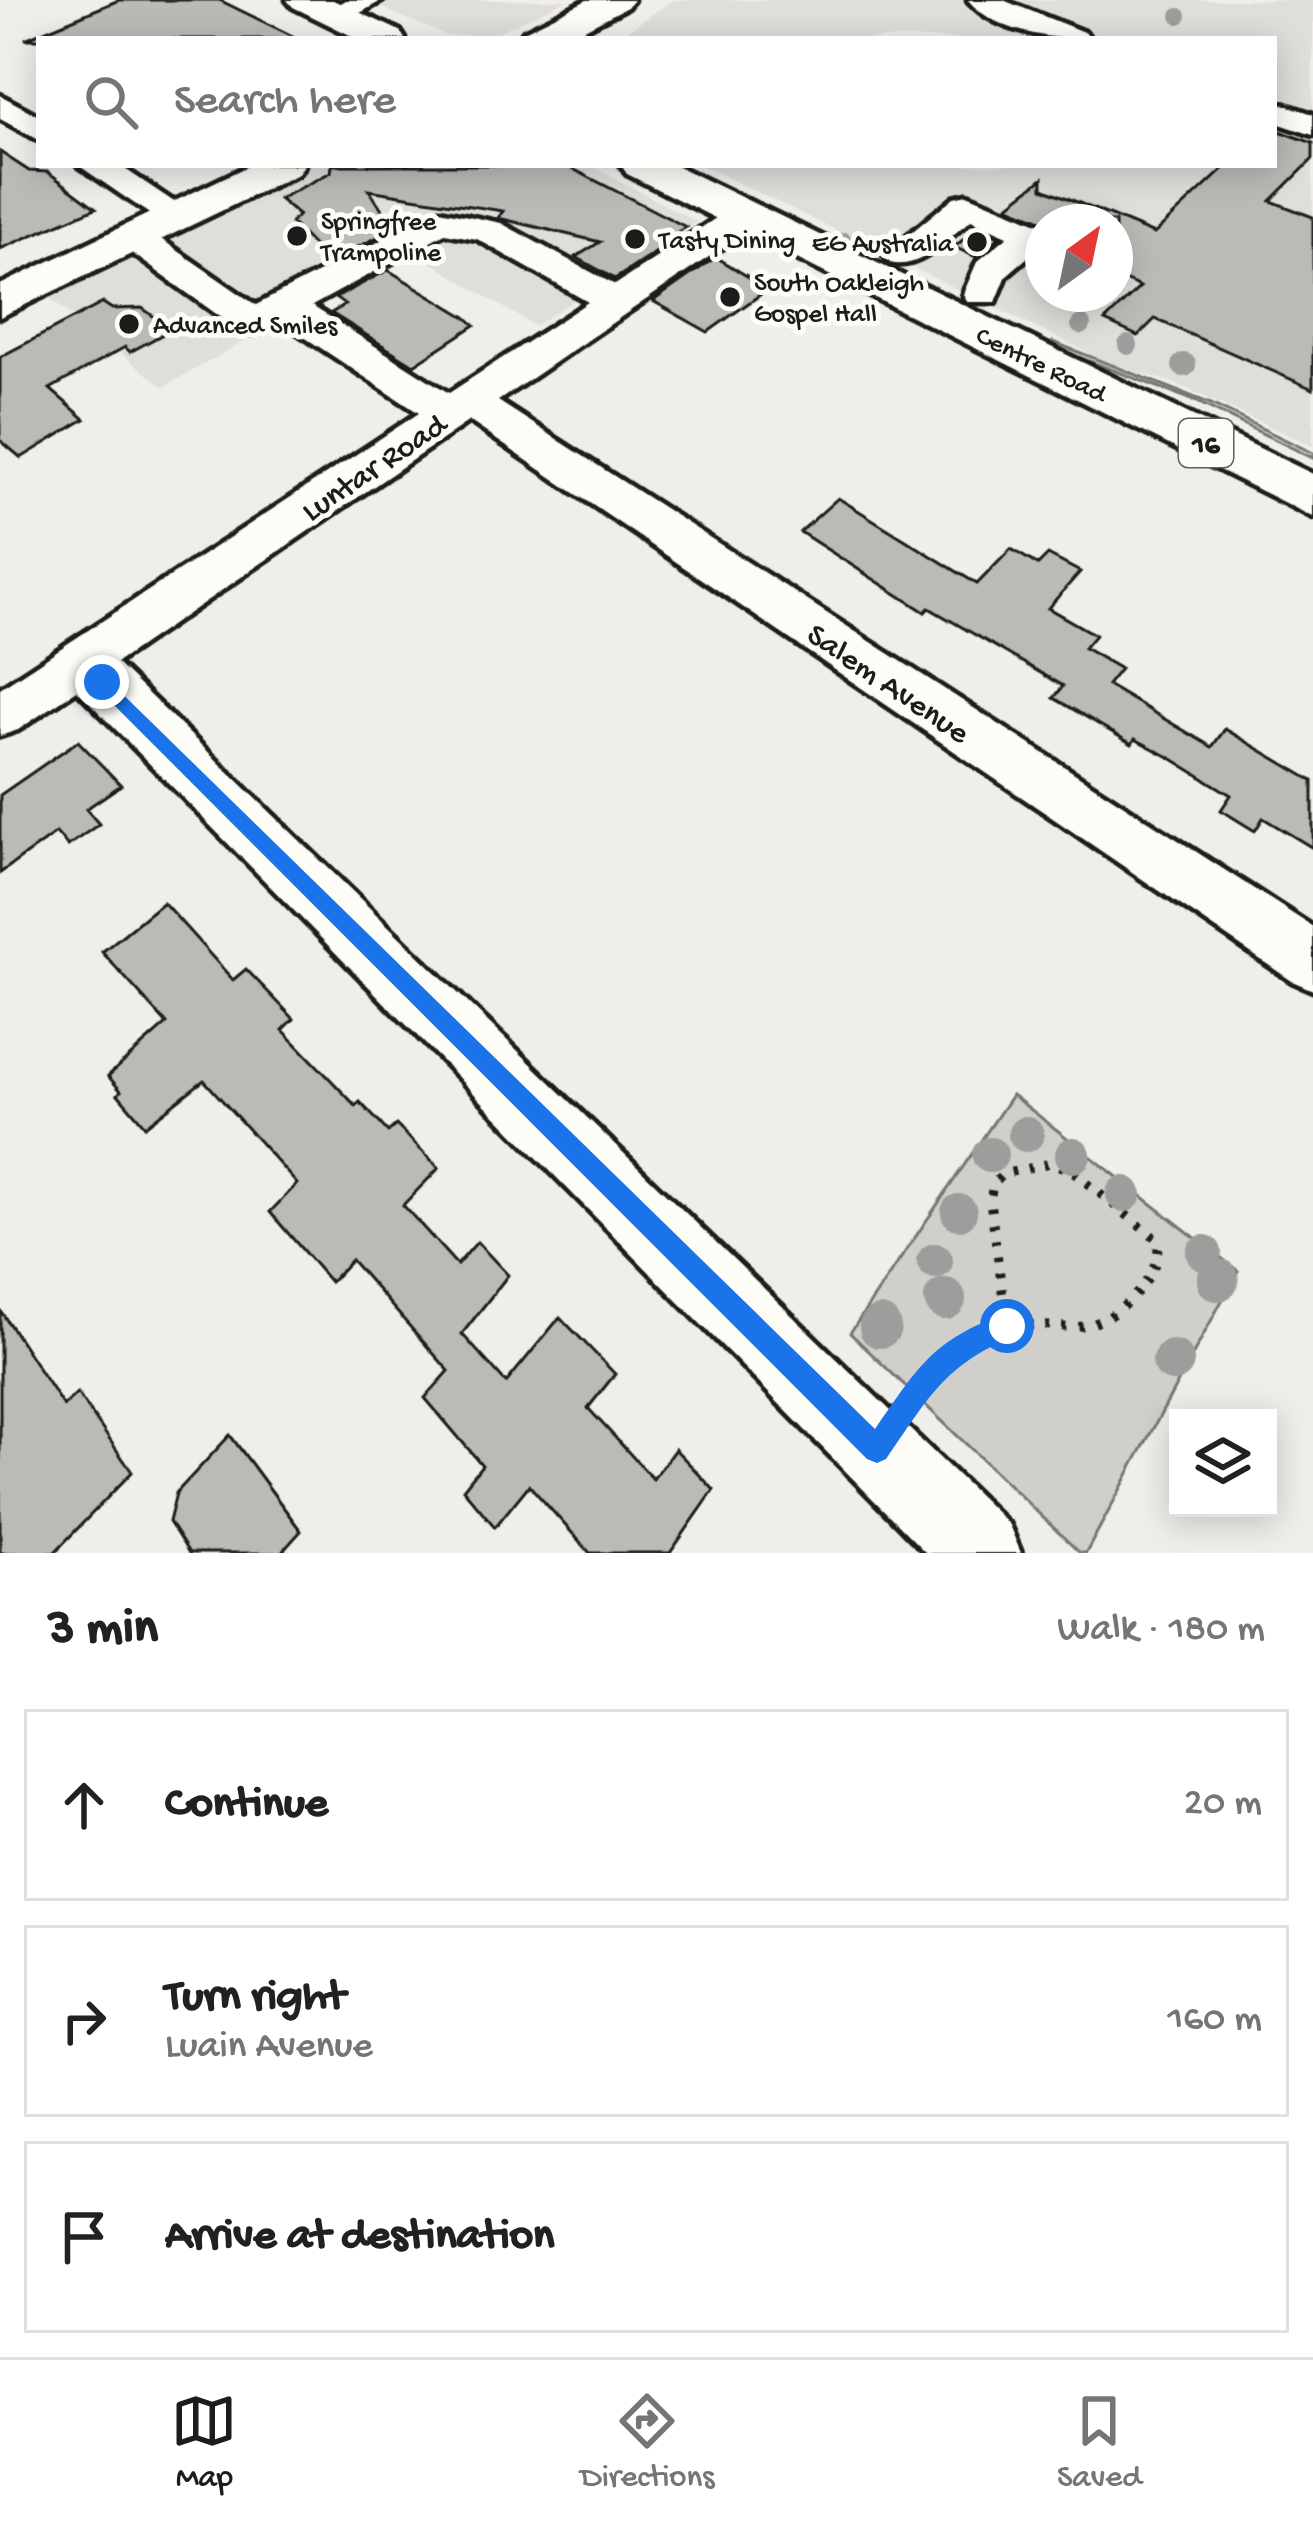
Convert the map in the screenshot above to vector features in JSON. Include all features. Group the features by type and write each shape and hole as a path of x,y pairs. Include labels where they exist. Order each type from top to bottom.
{"main road":[{"path":"553,35 615,0"},
{"path":"0,303 277,168"},
{"name":"Centre Road","path":"649,168 1313,497"}],"street":[{"path":"982,0 1069,36"},
{"path":"0,105 36,128"},
{"path":"1277,112 1313,125"},
{"path":"100,168 177,216"},
{"path":"967,206 1033,234 994,272 923,239 967,206"},
{"name":"Luntar Road","path":"0,715 744,216"},
{"path":"135,238 254,322 440,221 488,231 617,302"},
{"name":"Salem Avenue","path":"284,306 459,407 1313,961"},
{"path":"81,661 981,1553"}],"path":[{"path":"877,1450 940,1364 971,1339 1007,1326 1086,1330 1103,1326 1144,1285 1160,1254 1158,1240 1070,1170 1050,1163 1003,1174 994,1184 990,1201 1007,1326"}],"shaded area":[{"path":"364,0 566,0 494,34 447,36"},
{"path":"673,0 1313,0 1313,446 1174,383 1111,364 707,168 1277,168 1277,36 619,36"},
{"path":"303,168 596,168 697,222 534,326 408,248 164,387 48,297"},
{"path":"1053,342 1211,404 1313,453 1313,458 1195,401 1049,346"},
{"path":"1012,1095 1238,1271 1086,1553 1080,1553 850,1333"}],"building":[{"path":"119,0 219,0 293,36 36,36 25,39"},
{"path":"1277,130 1313,143 1313,159 1271,201 1313,217 1313,389 1155,319 1138,336 1105,321 1114,312 1133,312 1133,294 1140,287 1133,284 1133,225 1154,234 1225,168 1277,168"},
{"path":"0,152 29,171 48,172 96,208 0,249"},
{"path":"332,168 571,168 686,227 673,235 678,238 615,279 576,257 600,242 498,218 503,211 369,190 395,228 329,262 291,223 298,215 279,199"},
{"path":"1043,178 1043,188 1082,204 1025,204 1025,213 1007,206"},
{"path":"978,228 1000,237 976,257 954,247"},
{"name":"South Oakleigh Gospel Hall","path":"716,257 768,289 708,332 653,301"},
{"path":"388,270 475,325 414,365 331,313 345,305 335,298"},
{"path":"103,303 112,309 142,308 172,329 130,352 125,347 50,389 85,419 21,458 0,440 0,357"},
{"path":"838,498 977,584 1011,549 1038,565 1048,555 1080,572 1048,608 1095,635 1084,648 1120,669 1107,685 1212,747 1225,729 1313,781 1313,848 1263,818 1255,831 1221,810 1231,795 1171,758 1135,739 1132,744 1054,698 1063,686 929,608 925,612 800,532"},
{"path":"78,741 121,785 86,809 99,824 68,846 56,833 0,873 0,795"},
{"path":"163,902 233,980 246,969 294,1019 283,1030 356,1106 360,1102 388,1132 396,1125 439,1168 403,1205 457,1265 477,1242 508,1275 462,1334 506,1383 560,1317 615,1374 588,1408 653,1479 675,1449 714,1490 670,1553 590,1553 529,1485 495,1527 463,1489 482,1465 425,1398 449,1371 351,1260 330,1282 270,1212 297,1184 204,1080 145,1126 118,1094 121,1091 108,1076 167,1024 102,952"},
{"path":"0,1310 63,1406 77,1393 132,1472 54,1553 0,1553"},
{"path":"230,1435 301,1531 281,1553 189,1553 169,1522 176,1493"}],"place":[{"name":"Springfree Trampoline","path":"297,236"},
{"name":"Tasty Dining","path":"635,239"},
{"name":"EG Australia","path":"977,242"},
{"name":"South Oakleigh Gospel Hall","path":"730,297"},
{"name":"Advanced Smiles","path":"129,324"}],"route":[{"path":"102,682 877,1450 930,1373 971,1339 1007,1326"}]}
